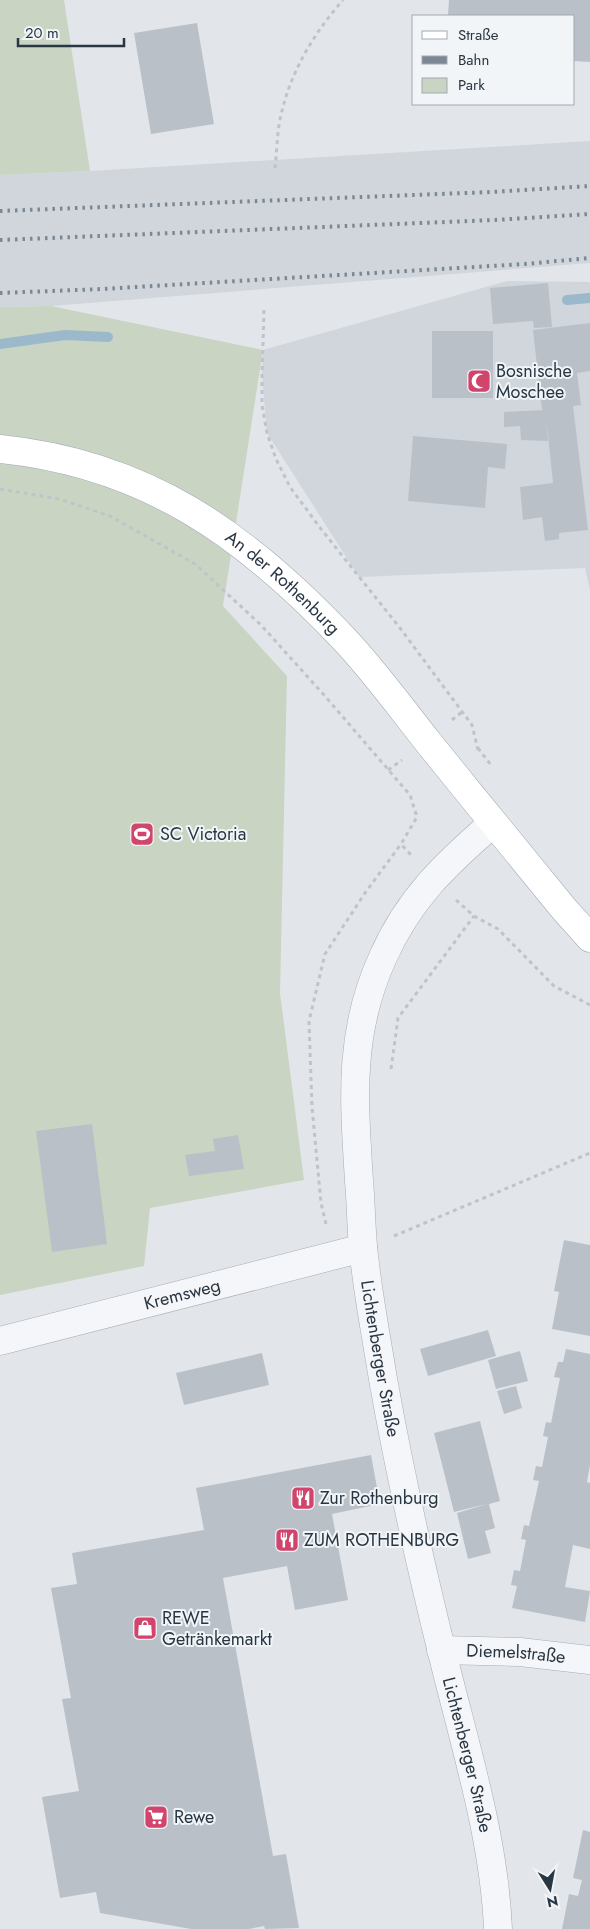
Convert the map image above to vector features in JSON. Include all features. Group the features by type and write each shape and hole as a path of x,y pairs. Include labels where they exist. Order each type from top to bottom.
{"main road":[{"name":"An der Rothenburg","path":"0,449 37,452 97,468 148,488 197,513 242,544 287,582 346,641 564,909 590,938"}],"street":[{"name":"Lichtenberger Straße","path":"494,823 457,854 424,889 400,923 382,958 360,1025 354,1102 363,1248 375,1332 397,1452 492,1863 498,1929"},
{"name":"Kremsweg","path":"0,1341 363,1248"},
{"name":"Diemelstraße","path":"442,1650 520,1652 590,1660"}],"path":[{"path":"275,168 281,111 296,68 324,21 343,0"},
{"path":"264,310 262,405 267,433 276,459 290,487 320,529 400,628 472,725 479,756"},
{"path":"0,489 59,499 110,516 195,564 261,625 410,795 417,817 401,844 433,880 474,916 498,930 554,986 590,1004"},
{"path":"390,1078 398,1018 474,916"},
{"path":"363,1248 422,1225 590,1153"}],"shaded area":[{"path":"590,141 590,263 51,306 0,307 0,175"},
{"path":"507,281 590,282 590,590 585,568 359,577 267,433 262,375 263,350"}],"green space":[{"path":"0,0 64,0 90,171 0,175"},
{"name":"SC Victoria","path":"51,306 263,350 223,606 287,676 280,993 304,1180 150,1208 144,1266 0,1295 0,307"}],"building":[{"path":"449,0 590,0 590,62 575,61 575,15 448,15"},
{"path":"197,23 214,124 151,134 134,33"},
{"path":"548,283 552,327 534,328 533,321 493,324 490,288"},
{"path":"590,323 590,371 577,373 581,405 573,406 588,530 559,533 559,539 545,541 542,517 523,520 520,487 553,483 546,416 548,441 521,440 520,426 504,427 504,412 545,410 542,410 533,330"},
{"path":"432,331 493,331 493,398 432,398"},
{"path":"413,436 507,444 505,469 488,467 485,508 408,501"},
{"path":"92,1124 107,1244 52,1252 36,1131"},
{"path":"238,1135 244,1169 189,1176 185,1155 215,1151 213,1139"},
{"path":"564,1240 590,1245 590,1336 552,1329 559,1292 554,1291"},
{"path":"488,1330 496,1356 428,1376 420,1349"},
{"path":"566,1349 590,1354 590,1465 587,1482 590,1483 590,1549 573,1545 565,1587 590,1591 585,1622 512,1608 517,1586 511,1585 514,1570 520,1571 526,1540 521,1539 524,1525 529,1526 539,1481 533,1480 536,1466 542,1467 548,1437 543,1436 546,1422 551,1423 560,1378 554,1377 558,1362 563,1362"},
{"path":"520,1351 528,1381 496,1389 488,1360"},
{"path":"262,1353 269,1385 184,1405 176,1373"},
{"path":"516,1386 522,1408 504,1414 497,1391"},
{"path":"480,1421 500,1501 489,1504 495,1528 485,1531 491,1553 468,1559 457,1513 487,1504 454,1512 434,1433"},
{"path":"371,1455 380,1504 332,1514 348,1600 295,1610 287,1566 223,1578 273,1856 286,1854 299,1928 265,1929 264,1926 249,1929 191,1929 100,1913 96,1892 60,1898 42,1797 79,1791 62,1699 71,1698 51,1588 77,1584 72,1553 204,1530 196,1488"},
{"path":"583,1830 590,1832 590,1929 562,1929 569,1894 578,1896 582,1880 573,1878"}],"waterway":[{"path":"567,300 590,298"},
{"path":"0,344 65,335 108,337"}],"railway":[{"path":"0,211 491,192 590,186"},
{"path":"0,240 495,220 590,214"},
{"path":"0,293 102,289 525,264 590,258"}],"place":[{"name":"Bosnische Moschee","path":"479,381"},
{"name":"SC Victoria","path":"142,834"},
{"name":"Zur Rothenburg","path":"303,1498"},
{"name":"ZUM ROTHENBURG","path":"287,1540"},
{"name":"REWE Getränkemarkt","path":"145,1628"},
{"name":"Rewe","path":"156,1817"}]}
